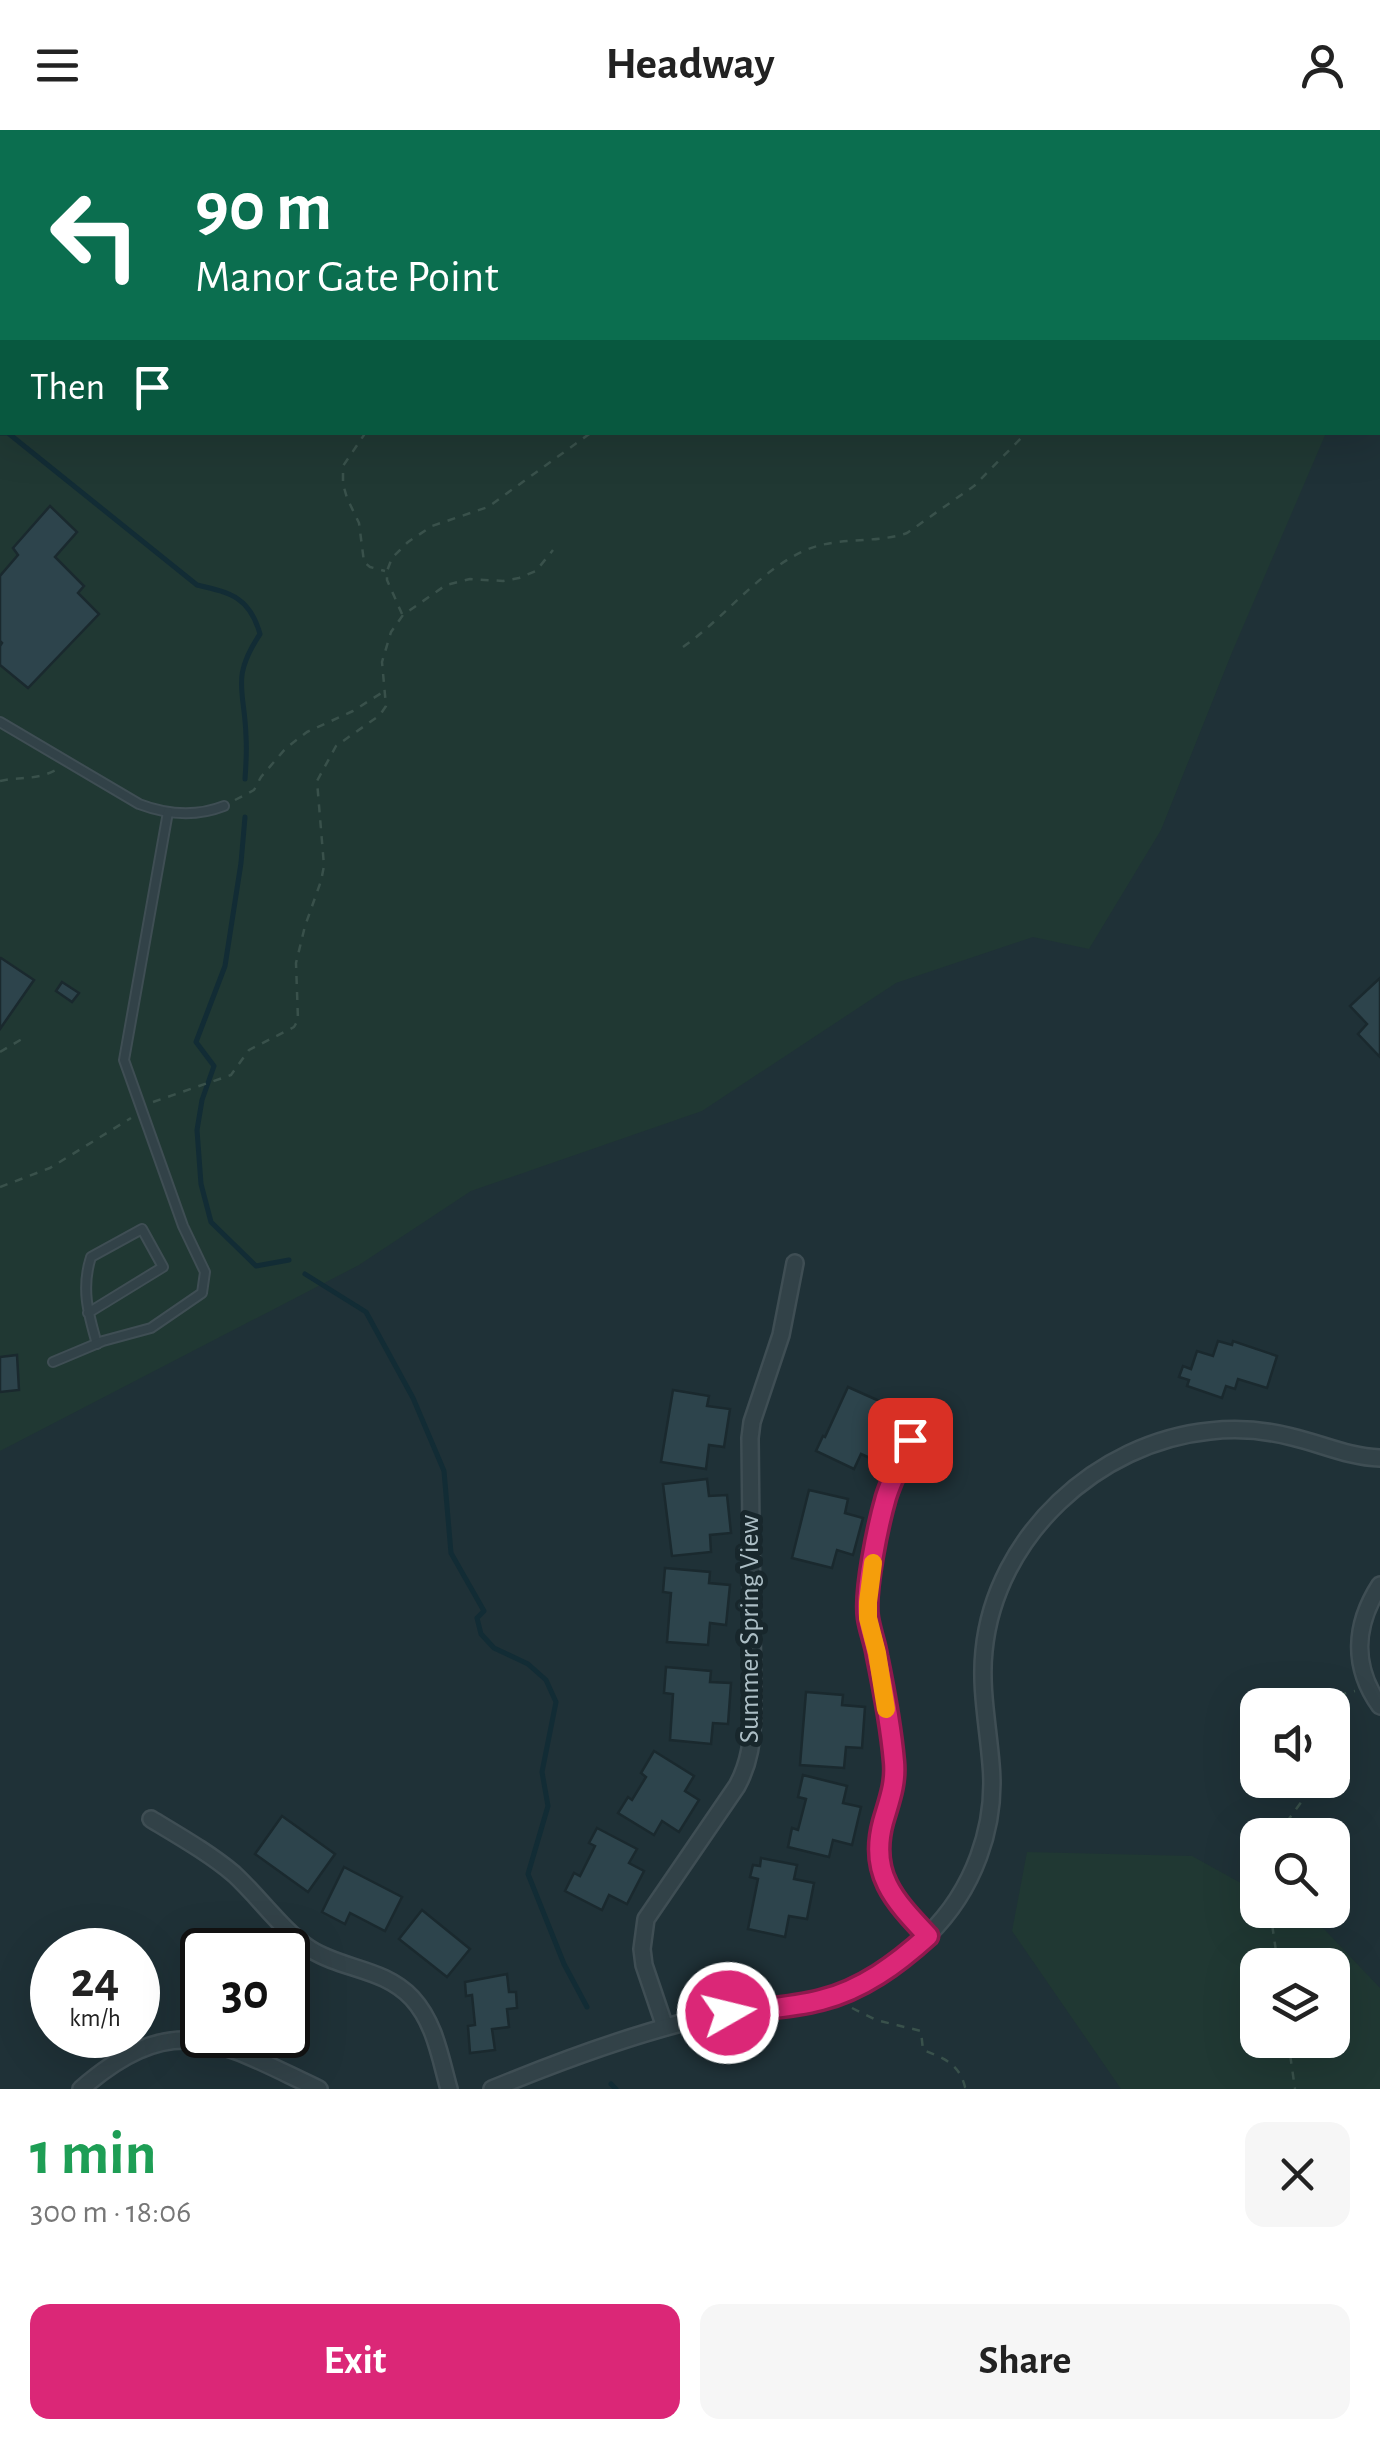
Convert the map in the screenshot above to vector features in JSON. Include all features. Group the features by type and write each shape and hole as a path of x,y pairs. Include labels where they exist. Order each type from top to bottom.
{"street":[{"name":"Summer Spring View","path":"665,2027 644,1965 646,1919 736,1786 750,1752 750,1438 784,1320 795,1263"},
{"path":"492,2089 558,2062 665,2027 706,2016 827,1998 882,1973 928,1936 946,1917 974,1870 989,1818 992,1766 983,1654 998,1593 1029,1537 1073,1488 1097,1470 1132,1452 1214,1430 1268,1432 1347,1454 1380,1458"},
{"path":"910,1440 886,1498 869,1582 868,1618 894,1761 892,1797 880,1837 881,1870 897,1903 928,1936"},
{"path":"1380,1586 1362,1620 1358,1642 1360,1665 1380,1706"},
{"path":"151,1819 232,1872 292,1935 310,1948 344,1965 392,1980 408,1993 430,2025 449,2089"},
{"path":"81,2089 121,2058 162,2042 182,2040 222,2045 319,2089"}],"lane":[{"path":"0,722 139,804 194,815 224,806"},
{"path":"53,1362 151,1328 202,1292 206,1272 184,1226 124,1060 168,812"},
{"path":"88,1313 163,1267 142,1229 91,1257 84,1277 88,1313 97,1344"}],"path":[{"path":"364,435 343,466 343,484 360,523 364,562 386,571"},
{"path":"403,615 386,571 392,558 408,542 432,526 488,506 588,435"},
{"path":"683,648 770,572 810,548 907,533 974,486 1024,435"},
{"path":"0,1187 50,1168 150,1103 231,1075 249,1050 294,1027 298,1020 296,962 324,866 317,781 336,746 380,715 386,706 382,662 391,632 403,615 446,585 470,579 520,578 536,571 553,550"},
{"path":"224,806 254,790 286,748 307,732 354,711 384,691"},
{"path":"0,781 37,779 52,770 82,771"},
{"path":"0,1052 22,1039"},
{"path":"1350,1692 1368,1686"},
{"path":"827,1998 876,2020 920,2031 922,2050 948,2060 962,2074 968,2089"},
{"path":"1290,2058 1294,2089"}],"green space":[{"path":"0,435 1325,435 1161,830 1089,949 1033,937 896,983 702,1111 471,1191 359,1265 0,1451"},
{"path":"1027,1852 1192,1856 1240,1883 1240,1928 1325,1930 1342,1948 1240,1948 1240,2058 1350,2058 1350,1956 1380,1988 1380,2089 1121,2089 1012,1931"}],"building":[{"path":"50,506 77,532 55,557 84,586 78,593 99,614 28,688 0,665 0,576 18,555 13,548"},
{"path":"0,959 34,980 0,1029"},
{"path":"1380,978 1380,1057 1358,1034 1367,1024 1350,1006"},
{"path":"62,982 79,993 72,1002 56,991"},
{"path":"1218,1341 1232,1345 1233,1341 1277,1356 1267,1388 1238,1379 1235,1389 1226,1386 1222,1398 1187,1386 1189,1380 1179,1377 1183,1366 1191,1369 1197,1351 1213,1356"},
{"path":"17,1355 19,1390 0,1392 0,1357"},
{"path":"848,1387 886,1404 879,1420 895,1427 879,1462 861,1454 854,1469 816,1451"},
{"path":"673,1390 709,1396 707,1406 730,1409 724,1447 709,1445 706,1469 661,1462"},
{"path":"707,1479 709,1496 727,1495 731,1533 710,1535 711,1552 672,1556 663,1484"},
{"path":"809,1490 848,1499 845,1513 863,1518 853,1555 837,1550 832,1568 792,1558"},
{"path":"665,1568 710,1572 709,1583 730,1585 726,1625 710,1623 708,1645 667,1642 671,1593 663,1592"},
{"path":"666,1667 711,1671 710,1682 731,1683 728,1724 713,1723 711,1744 670,1740 673,1694 664,1693"},
{"path":"806,1692 843,1695 842,1705 865,1707 862,1748 846,1747 844,1768 800,1765"},
{"path":"654,1751 694,1776 685,1791 699,1800 679,1832 662,1821 654,1835 618,1813 628,1797 632,1800 646,1777 641,1773"},
{"path":"803,1775 847,1786 843,1803 861,1807 852,1845 833,1840 829,1857 788,1847 792,1828 798,1830 806,1799 798,1797"},
{"path":"282,1816 335,1854 308,1892 255,1854"},
{"path":"597,1828 637,1849 629,1863 644,1871 627,1904 609,1895 602,1910 565,1891 574,1873 580,1876 595,1846 589,1843"},
{"path":"761,1858 797,1865 794,1879 814,1883 807,1919 789,1916 785,1937 748,1929 758,1879 750,1877 753,1865 760,1866"},
{"path":"344,1867 402,1897 385,1931 350,1913 345,1924 322,1912"},
{"path":"422,1910 470,1949 447,1977 399,1939"},
{"path":"507,1974 509,1992 516,1992 517,2008 507,2009 509,2027 492,2029 495,2050 470,2053 468,2026 475,2025 472,1995 466,1996 465,1982"}],"waterway":[{"path":"10,435 197,585 230,595 251,612 260,634 242,674 245,779"},
{"path":"245,817 225,966 196,1042 214,1066 197,1130 201,1184 211,1222 256,1266 289,1260"},
{"path":"305,1274 366,1312 413,1398 444,1471 451,1553 484,1611 477,1618 481,1634 494,1648 528,1664 546,1680 556,1702 542,1772 548,1806 528,1874 564,1964 587,2007"},
{"path":"611,2084 616,2089"}],"slow traffic":[{"path":"873,1563 868,1618 886,1709"}],"route":[{"path":"728,2013 822,2000 882,1973 928,1936 897,1903 881,1870 880,1837 892,1797 894,1761 868,1618 869,1582 886,1498 910,1440"}]}
